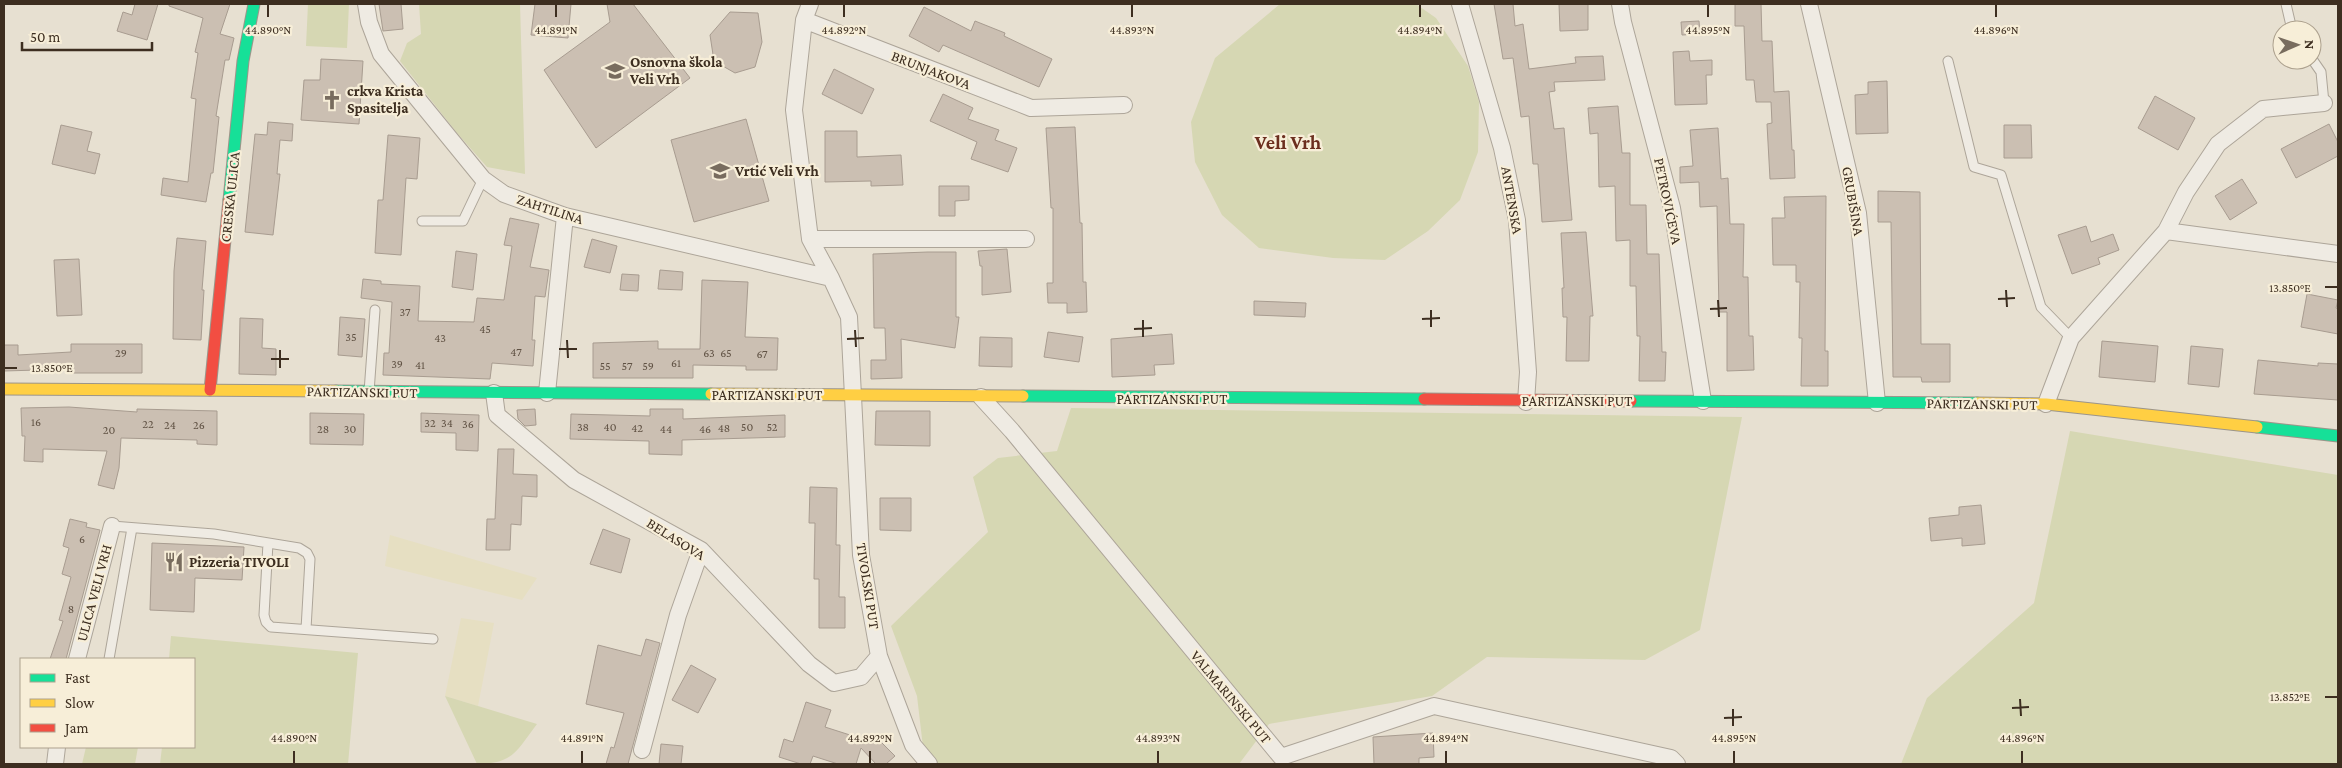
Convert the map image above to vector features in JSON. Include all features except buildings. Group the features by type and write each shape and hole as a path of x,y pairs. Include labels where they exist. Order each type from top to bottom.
{"street":[{"name":"CRESKA ULICA","path":"210,390 243,61 254,4"},
{"name":"ZAHTILINA","path":"366,4 368,22 381,54 484,179 504,194 565,216 831,278"},
{"path":"810,4 804,20 794,110 810,239 849,317 853,396"},
{"name":"ANTENSKA","path":"1460,4 1502,148 1517,220 1528,372 1526,402"},
{"name":"PETROVIĆEVA","path":"1620,4 1623,22 1672,208 1703,401"},
{"name":"GRUBIŠINA","path":"1809,4 1858,213 1877,403"},
{"name":"BRUNJAKOVA","path":"804,20 1031,108 1124,105"},
{"path":"2046,404 2071,338 2166,231 2186,192 2218,144 2264,109 2324,103"},
{"path":"547,393 565,216"},
{"path":"2166,231 2338,254"},
{"path":"810,239 1026,239"},
{"name":"PARTIZANSKI PUT","path":"4,389 1526,402 1703,401 2046,404 2338,436"},
{"name":"BELASOVA","path":"494,393 497,415 574,480 701,550 810,664 834,683 861,677 879,656"},
{"name":"TIVOLSKI PUT","path":"853,396 861,555 879,656 913,745 929,764"},
{"name":"VALMARINSKI PUT","path":"981,397 1012,431 1279,760 1434,706 1674,761"},
{"name":"ULICA VELI VRH","path":"77,658 112,526"},
{"path":"642,750 678,616 701,550"},
{"path":"55,764 56,748"}],"lane":[{"path":"2286,4 2290,20"},
{"path":"1948,61 1974,167 2001,175 2041,306 2071,338"},
{"path":"2320,70 2324,103"},
{"path":"422,221 463,221 484,179"},
{"path":"369,392 375,310"},
{"path":"112,526 214,534 299,548 307,553 310,559 306,629"},
{"path":"109,658 132,528"},
{"path":"268,543 264,615 266,622 271,626 433,639"}],"shaded area":[{"path":"390,535 537,578 522,600 385,566"},
{"path":"461,618 494,623 478,706 445,696"}],"green space":[{"path":"308,4 349,4 347,48 306,46"},
{"path":"419,4 520,4 525,174 487,167 457,133 400,61 407,43 421,34"},
{"path":"1280,4 1416,4 1436,18 1468,66 1479,102 1478,152 1460,200 1428,231 1385,260 1333,258 1259,248 1222,215 1195,162 1191,122 1215,58"},
{"path":"1071,408 1742,417 1700,630 1645,660 1487,657 1432,696 1269,724 1239,764 925,764 917,696 891,626 988,532 973,477 998,458 1057,451"},
{"path":"2070,431 2338,475 2338,764 1901,764 1927,698 2034,603"},
{"path":"171,636 358,653 348,764 160,764 162,748 195,748 195,658 169,658"},
{"path":"445,696 537,724 519,748 507,758 477,764"},
{"path":"86,748 138,748 135,764 82,764"}],"traffic: fast":[{"path":"229,200 243,61 254,4"},
{"path":"336,391 711,394"},
{"path":"1023,396 1424,399"},
{"path":"1631,401 1977,403"},
{"path":"2257,427 2338,436"}],"traffic: slow":[{"path":"4,389 336,391"},
{"path":"711,394 1023,396"},
{"path":"1977,403 2046,404 2257,427"}],"traffic: jam":[{"path":"210,390 229,200"},
{"path":"1424,399 1631,401"}],"place":[{"name":"Osnovna škola Veli Vrh","path":"615,71"},
{"name":"crkva Krista Spasitelja","path":"332,100"},
{"name":"Vrtić Veli Vrh","path":"720,171"},
{"name":"Pizzeria TIVOLI","path":"174,562"}],"district":[{"name":"Veli Vrh","path":"1288,142"}]}
